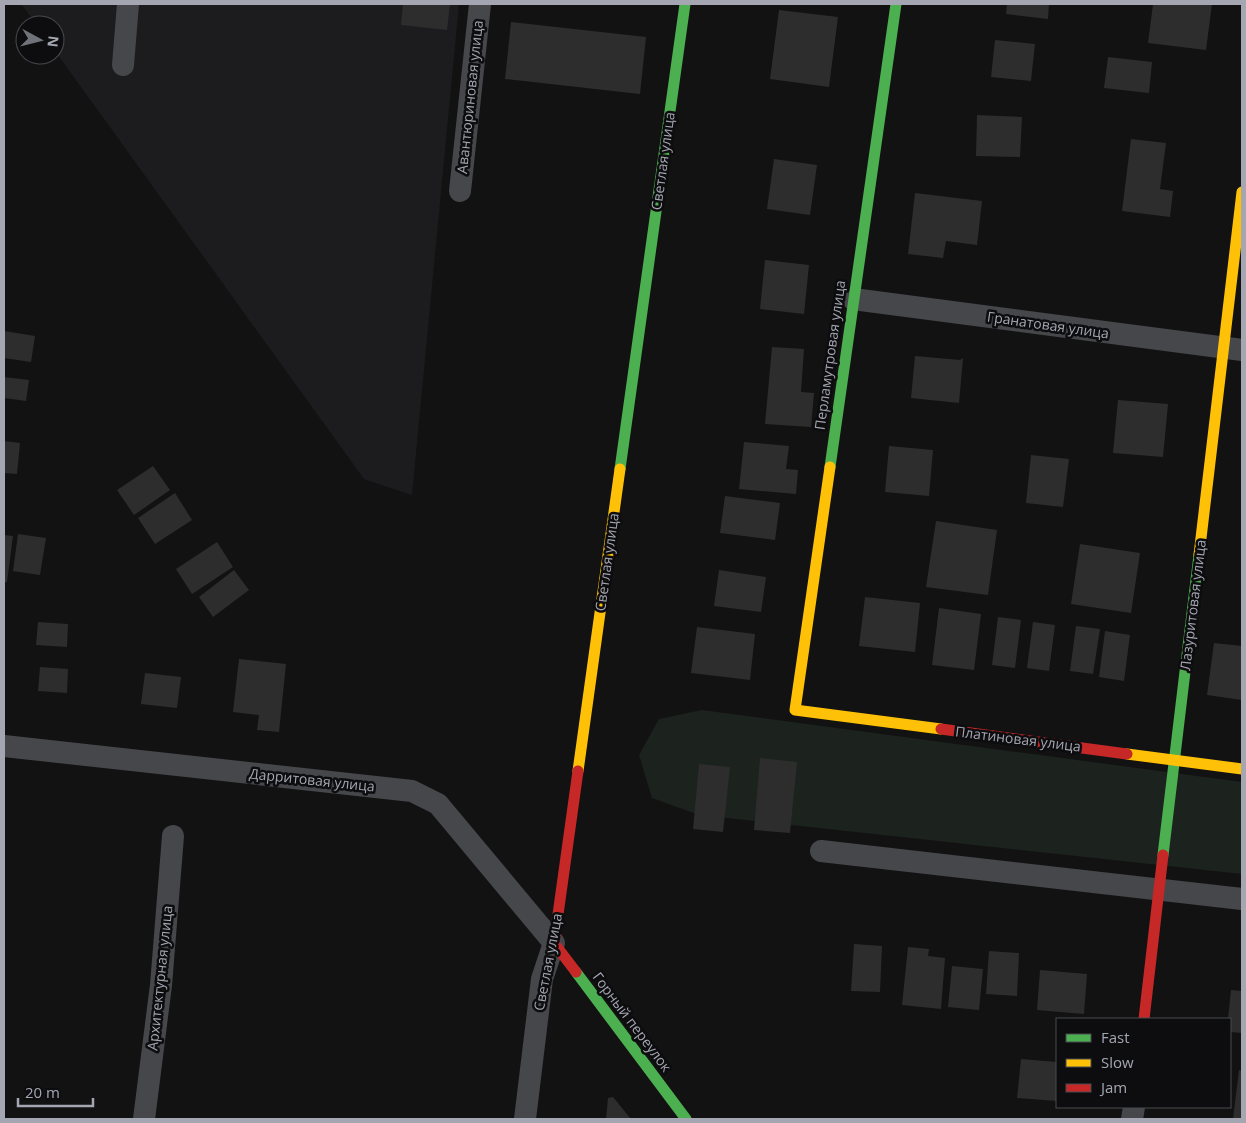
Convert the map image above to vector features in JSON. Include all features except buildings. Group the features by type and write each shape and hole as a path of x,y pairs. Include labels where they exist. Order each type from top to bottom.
{"street":[{"path":"123,65 128,4"},
{"name":"Авантюриновая улица","path":"460,191 480,4"},
{"name":"Светлая улица","path":"525,1119 542,979 554,944 685,4"},
{"name":"Перламутровая улица","path":"794,710 896,4"},
{"name":"Лазуритовая улица","path":"1144,1018 1175,760 1233,349 1242,192"},
{"name":"Гранатовая улица","path":"854,299 1233,349"},
{"name":"Платиновая улица","path":"794,710 1242,769"},
{"name":"Дарритовая улица","path":"4,746 412,791 438,804 554,944"},
{"name":"Архитектурная улица","path":"144,1119 161,985 173,836"},
{"path":"821,851 1242,899"},
{"name":"Горный переулок","path":"554,944 686,1119"}],"shaded area":[{"path":"21,4 459,4 412,495 364,479 65,65 65,15 29,15"},
{"path":"702,710 1242,782 1242,874 699,815 652,798 639,755 659,719"}],"traffic: fast":[{"path":"620,469 685,4"},
{"path":"830,467 896,4"},
{"path":"1163,855 1199,555"},
{"path":"576,972 686,1119"}],"traffic: slow":[{"path":"1199,555 1242,192"},
{"path":"830,467 795,710 941,729"},
{"path":"578,771 620,469"},
{"path":"1127,754 1242,769"}],"traffic: jam":[{"path":"941,729 1127,754"},
{"path":"576,972 554,943 578,771"},
{"path":"1144,1018 1163,855"}]}
